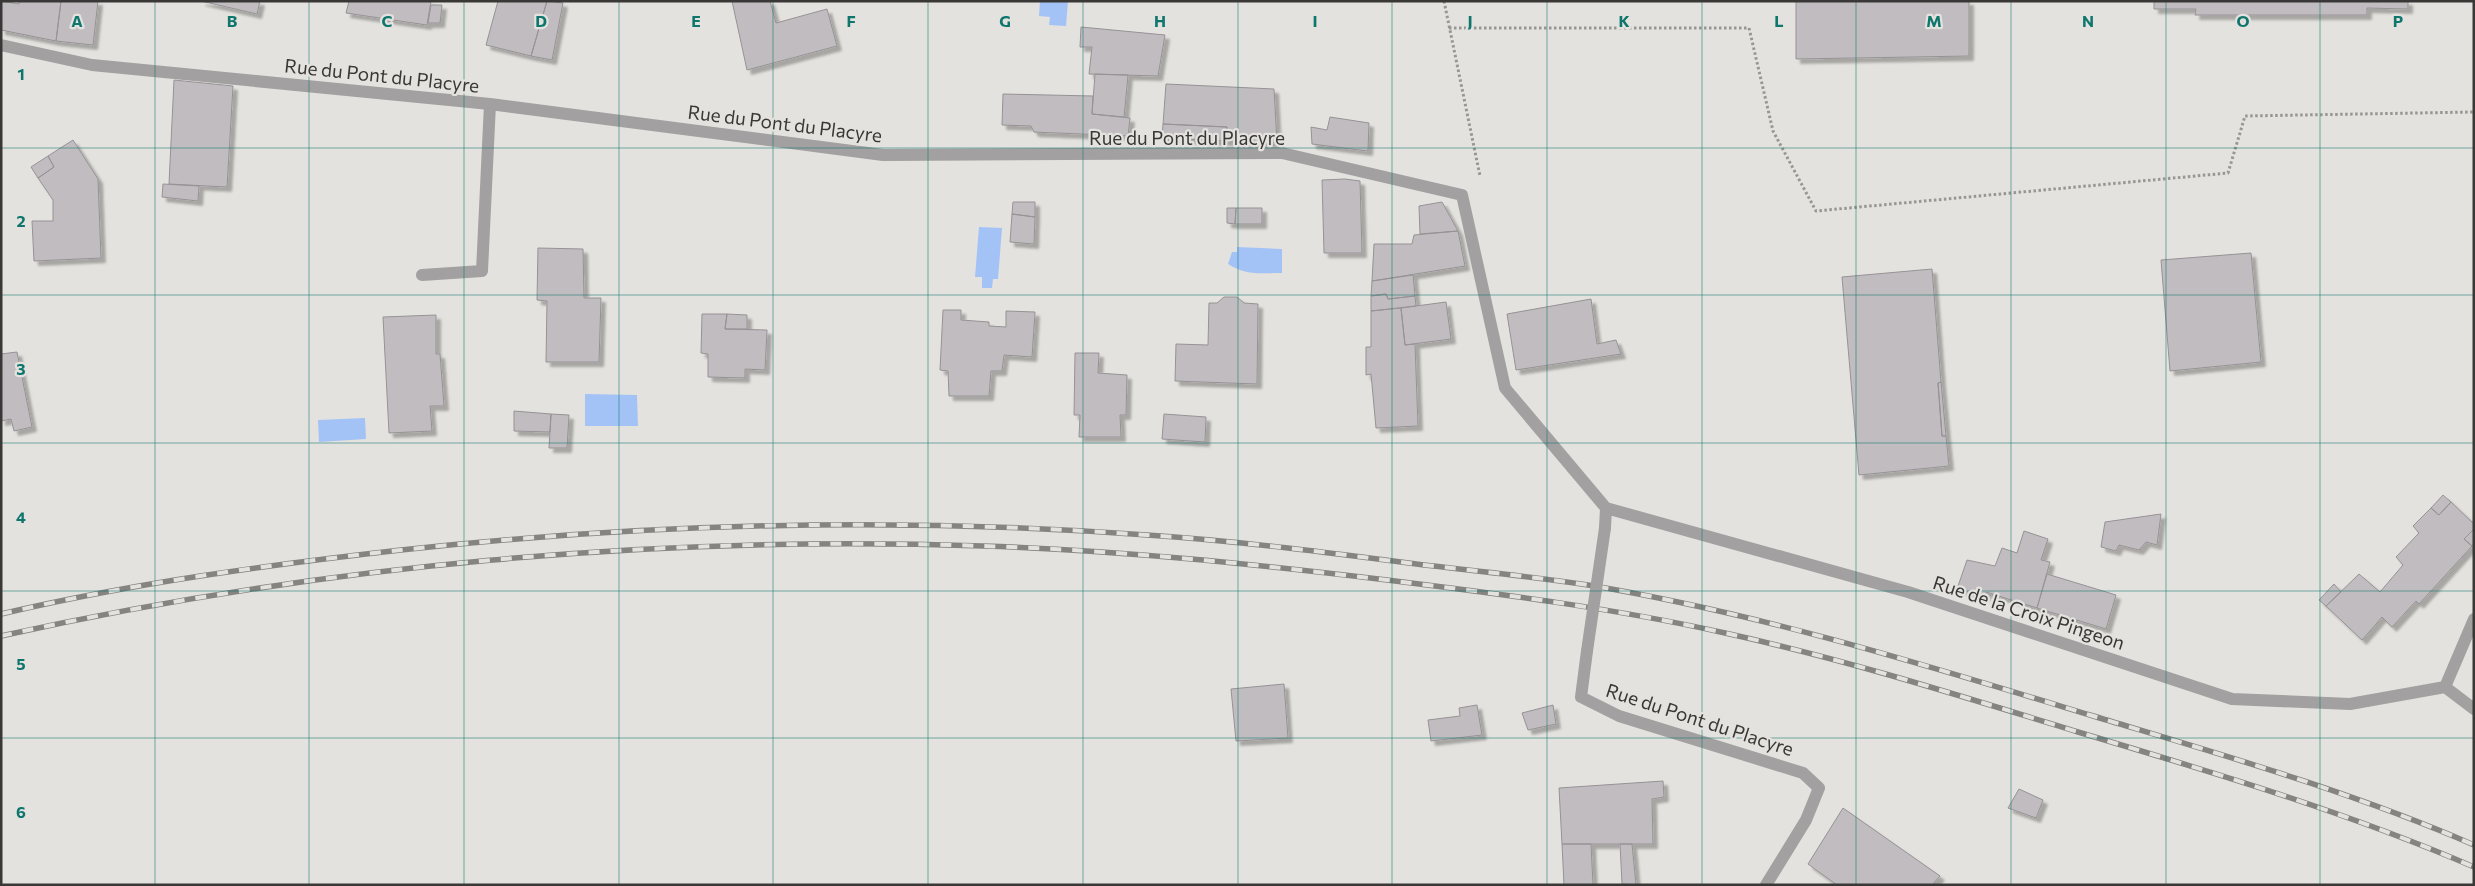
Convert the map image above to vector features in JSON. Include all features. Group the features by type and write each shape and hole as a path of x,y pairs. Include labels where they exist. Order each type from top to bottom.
{"street":[{"name":"Rue du Pont du Placyre","path":"1,45 92,65 490,104 883,155 1282,154 1462,195"},
{"path":"422,275 482,271 490,104"},
{"path":"1462,195 1505,388 1606,508"},
{"name":"Rue du Pont du Placyre","path":"1606,508 1606,528 1581,697 1619,716 1803,773 1819,788 1806,820 1766,885"},
{"name":"Rue de la Croix Pingeon","path":"1606,508 1908,592 2232,700 2350,704 2445,687"},
{"path":"2474,619 2445,687 2474,709"}],"path":[{"path":"1444,1 1448,28 1480,176 1474,188 1462,195"},
{"path":"1448,28 1749,28 1773,130 1816,211 2228,173 2244,116 2474,112"}],"water":[{"path":"1040,1 1068,1 1066,26 1049,25 1050,17 1039,16"},
{"path":"979,227 1002,228 998,279 993,279 992,288 982,288 982,277 975,277"},
{"path":"1237,247 1282,249 1282,273 1248,272 1228,264 1232,252 1237,252"},
{"path":"585,394 637,395 638,426 585,426"},
{"path":"365,418 366,439 319,442 318,420"}],"building":[{"path":"1,1 19,4 19,1 61,1 56,41 1,30"},
{"path":"61,1 98,1 93,45 56,41"},
{"path":"201,1 260,1 257,14"},
{"path":"349,1 431,1 427,25 346,13"},
{"path":"498,1 547,1 531,56 486,45"},
{"path":"547,1 563,3 552,60 531,56"},
{"path":"732,1 770,1 776,23 827,9 837,46 747,70"},
{"path":"1796,1 1969,1 1969,56 1796,59"},
{"path":"2154,1 2408,1 2408,9 2367,8 2367,15 2195,15 2196,9 2154,9"},
{"path":"431,5 442,5 440,23 428,23"},
{"path":"1081,27 1165,35 1158,76 1089,74 1092,47 1080,47"},
{"path":"1095,74 1128,75 1124,117 1092,114"},
{"path":"174,80 233,86 227,187 169,184"},
{"path":"1166,84 1274,89 1277,143 1226,141 1227,127 1163,124"},
{"path":"1003,94 1093,96 1092,114 1130,118 1128,136 1034,132 1031,126 1002,125"},
{"path":"1330,117 1369,123 1368,151 1312,144 1311,127 1327,130"},
{"path":"1163,124 1227,127 1226,141 1162,138"},
{"path":"73,140 98,179 101,258 34,261 32,221 53,221 53,200 38,178 54,167 48,156"},
{"path":"48,156 54,167 38,178 31,167"},
{"path":"1345,179 1360,181 1362,253 1324,253 1322,180"},
{"path":"163,184 199,186 198,201 162,197"},
{"path":"1013,202 1035,202 1035,217 1012,214"},
{"path":"1442,202 1458,231 1420,234 1419,206"},
{"path":"1227,208 1236,208 1235,224 1227,223"},
{"path":"1236,208 1262,208 1262,224 1235,224"},
{"path":"1012,214 1035,217 1034,244 1010,242"},
{"path":"1458,231 1465,266 1372,281 1374,244 1412,244 1414,235"},
{"path":"538,248 583,249 584,298 601,298 599,362 546,362 547,301 537,300"},
{"path":"2251,253 2261,362 2170,371 2161,260"},
{"path":"1932,269 1941,382 1938,383 1942,436 1946,436 1949,466 1859,475 1842,277"},
{"path":"1413,275 1415,296 1388,299 1386,294 1371,296 1372,281"},
{"path":"1386,294 1388,299 1415,296 1416,306 1371,311 1371,296"},
{"path":"1224,297 1237,297 1244,303 1258,304 1257,384 1175,381 1176,344 1208,345 1209,303 1217,303"},
{"path":"1591,299 1597,344 1616,340 1621,354 1516,370 1507,314"},
{"path":"1446,302 1451,339 1405,345 1401,308"},
{"path":"1401,308 1405,345 1415,344 1418,426 1376,428 1371,374 1366,375 1366,347 1371,347 1371,311"},
{"path":"943,310 961,310 961,320 989,322 989,326 1006,327 1006,311 1035,312 1032,357 1004,355 1002,371 991,371 989,396 949,396 948,371 940,370"},
{"path":"702,314 727,314 725,329 767,330 765,370 745,369 745,378 708,377 708,354 701,353"},
{"path":"727,314 747,315 747,329 725,329"},
{"path":"436,315 436,354 440,354 444,406 430,406 432,431 389,433 383,317"},
{"path":"17,352 32,427 14,431 11,419 1,421 1,354"},
{"path":"1075,353 1099,353 1098,373 1127,375 1126,415 1120,415 1121,437 1079,437 1080,415 1074,415"},
{"path":"1941,382 1946,436 1942,436 1938,383"},
{"path":"514,411 551,414 550,432 514,431"},
{"path":"551,414 569,415 567,448 549,448"},
{"path":"1164,414 1206,417 1205,442 1162,439"},
{"path":"2443,495 2451,502 2439,515 2431,508"},
{"path":"2451,502 2474,524 2474,529 2464,539 2472,546 2419,604 2416,601 2392,627 2382,617 2362,640 2326,606 2359,574 2380,592 2403,565 2396,557 2419,533 2413,526 2431,508 2439,515"},
{"path":"2161,514 2157,545 2146,542 2139,550 2119,545 2116,551 2101,547 2105,522"},
{"path":"2474,529 2474,544 2472,546 2464,539"},
{"path":"2024,531 2048,539 2041,560 2050,562 2037,608 1986,592 1985,597 1957,589 1967,560 1995,566 2002,548 2017,553"},
{"path":"2047,574 2116,595 2106,629 2037,608"},
{"path":"2334,584 2341,592 2326,606 2319,600"},
{"path":"1284,684 1288,738 1236,741 1231,689"},
{"path":"1477,705 1482,735 1431,741 1428,720 1460,716 1459,708"},
{"path":"1553,705 1556,724 1528,730 1522,713"},
{"path":"1663,781 1664,797 1652,799 1653,844 1562,844 1559,788"},
{"path":"2019,789 2043,800 2036,818 2008,808"},
{"path":"1843,808 1940,876 1932,885 1837,885 1808,864"},
{"path":"1562,844 1591,844 1593,885 1564,885"},
{"path":"1620,844 1632,844 1636,885 1622,884"}],"railway":[{"path":"1,614 150,584 301,562 401,550 587,534 774,526 960,526 1054,529 1217,541 1588,585 1715,610 1778,625 1903,659 2235,759 2380,807 2474,845"},
{"path":"1,636 122,611 244,590 366,573 489,560 613,551 736,545 860,544 1034,548 1185,558 1286,568 1556,602 1683,624 1770,643 1902,679 2228,778 2377,828 2474,867"}]}
